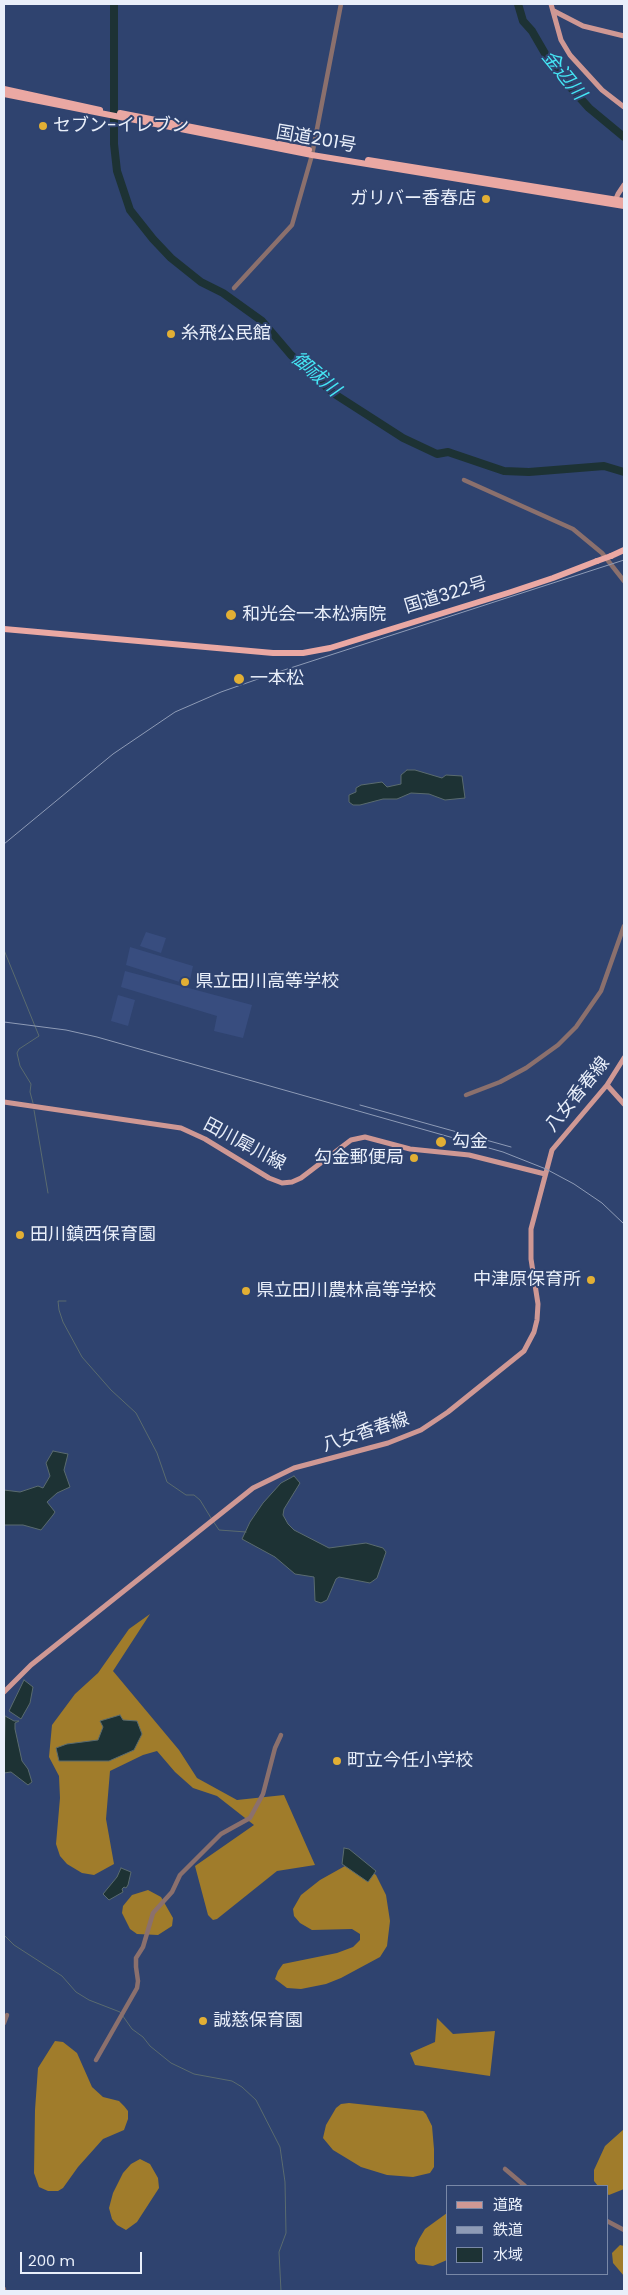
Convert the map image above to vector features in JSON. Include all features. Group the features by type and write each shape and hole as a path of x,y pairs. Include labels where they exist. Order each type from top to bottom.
{"highway":[{"name":"国道201号","path":"4,89 122,116 312,153 615,202 624,206"},
{"name":"国道201号","path":"4,94 103,112"},
{"name":"国道201号","path":"615,202 624,200"},
{"name":"国道322号","path":"4,629 273,653 303,653 330,648 497,596 553,578 624,550"}],"main road":[{"path":"551,4 561,40 570,55 602,90 624,107"},
{"path":"554,10 591,28 624,36"},
{"path":"615,202 624,186"},
{"name":"八女香春線","path":"4,1692 31,1665 254,1488 281,1473 388,1444 421,1430 448,1412 524,1350 534,1332 537,1320 538,1304 531,1243 534,1215 544,1174 555,1145 607,1085 624,1058"},
{"path":"607,1085 624,1104"},
{"name":"田川犀川線","path":"4,1102 181,1128 205,1139 269,1178 282,1183 292,1182 301,1178 355,1138 365,1137 410,1149 469,1155 544,1174"}],"street":[{"path":"234,288 292,225 312,153 341,4"},
{"path":"464,480 573,529 602,553 624,581"},
{"path":"466,1095 500,1082 532,1064 558,1045 576,1027 601,991 624,926"},
{"path":"96,2060 137,1988 136,1958 143,1947 153,1913 172,1892 180,1875 221,1834 250,1818 263,1794 275,1748 281,1735"},
{"path":"4,2023 7,2015"},
{"path":"505,2170 524,2185"},
{"path":"608,2221 624,2230"}],"shaded area":[{"path":"146,932 166,938 161,953 140,946"},
{"path":"130,947 193,966 189,985 126,965"},
{"path":"125,971 252,1005 243,1038 214,1031 217,1016 121,987"},
{"path":"118,995 135,1000 128,1026 111,1021"},
{"path":"150,1614 113,1671 179,1750 197,1778 237,1800 284,1795 315,1865 277,1871 217,1919 213,1920 208,1915 195,1866 254,1825 217,1796 193,1788 175,1772 157,1751 143,1755 110,1771 106,1819 114,1864 94,1875 82,1873 67,1864 60,1856 56,1844 60,1798 59,1776 49,1757 52,1725 75,1694 98,1673 129,1629"},
{"path":"345,1866 370,1871 376,1875 386,1895 390,1921 387,1946 380,1957 341,1978 326,1984 301,1989 287,1988 275,1979 283,1964 337,1953 353,1947 360,1940 360,1934 352,1929 312,1930 300,1923 294,1916 293,1909 301,1895 320,1880"},
{"path":"148,1890 161,1897 173,1918 172,1926 158,1935 137,1934 130,1929 122,1913 123,1906 132,1895"},
{"path":"437,2018 453,2034 495,2031 490,2076 415,2065 410,2053 435,2042"},
{"path":"55,2041 63,2042 77,2053 92,2087 103,2097 119,2101 128,2111 128,2119 124,2130 103,2139 78,2167 63,2188 58,2191 48,2191 39,2187 34,2173 35,2110 38,2068"},
{"path":"349,2103 423,2111 432,2126 434,2167 430,2173 413,2177 387,2175 361,2167 333,2150 323,2138 326,2125 336,2108 341,2104"},
{"path":"624,2129 624,2189 609,2195 608,2185 597,2185 594,2181 594,2170 605,2146"},
{"path":"140,2159 150,2164 158,2178 159,2188 137,2222 126,2230 117,2225 112,2219 109,2208 113,2193 123,2173 131,2164"},
{"path":"446,2214 446,2260 433,2266 418,2264 415,2260 415,2248 425,2229"},
{"path":"620,2245 624,2246 624,2276 613,2263 612,2253"}],"water":[{"path":"407,770 415,770 442,778 446,775 462,776 465,798 445,800 429,794 411,793 397,799 383,799 360,805 353,805 349,802 349,795 356,792 356,788 361,785 382,782 387,787 401,784 401,775"},
{"path":"53,1451 68,1454 64,1470 70,1487 57,1493 47,1502 55,1512 41,1530 23,1525 4,1525 4,1490 20,1492 38,1486 43,1488 50,1476 46,1463"},
{"path":"294,1476 300,1483 284,1509 283,1515 288,1524 294,1530 329,1548 366,1543 383,1548 386,1552 377,1578 370,1583 339,1577 336,1579 327,1600 321,1603 315,1601 314,1577 295,1574 275,1557 242,1539 250,1522 263,1503 281,1483"},
{"path":"24,1680 33,1687 30,1703 21,1719 9,1711"},
{"path":"120,1715 123,1720 137,1721 142,1734 134,1750 109,1761 59,1761 56,1748 67,1744 98,1740 103,1727 100,1721"},
{"path":"5,1716 14,1721 19,1721 15,1723 15,1729 22,1761 28,1769 32,1782 28,1785 11,1772 4,1773"},
{"path":"344,1848 349,1849 376,1871 368,1882 342,1864"},
{"path":"121,1868 131,1872 128,1885 122,1889 123,1892 109,1900 103,1894 117,1877"}],"waterway":[{"name":"御祓川","path":"114,4 114,144 117,171 130,210 171,258 201,282 223,293 262,321 291,355 333,393 403,438 437,454 448,452 504,471 529,472 604,466 624,472"},
{"name":"金辺川","path":"518,4 523,21 532,31 554,69 589,108 624,137"},
{"path":"4,950 39,1036 19,1049 17,1053 20,1066 31,1084 30,1092 33,1103"},
{"path":"34,1110 48,1193"},
{"path":"66,1301 58,1301 59,1310 63,1322 82,1357 111,1390 136,1413 157,1453 167,1482 186,1495 194,1495 200,1500 211,1518"},
{"path":"213,1521 219,1530 246,1532"},
{"path":"4,1935 14,1945 62,1976 76,1992 89,2000 120,2012 132,2029 171,2063 194,2074 232,2081 242,2087 256,2100 280,2147 285,2182 286,2233 279,2252 281,2291"}],"railway":[{"path":"4,844 113,754 175,712 221,692 278,672 624,560"},
{"path":"4,1022 66,1030 97,1037 503,1152 546,1169 574,1184 602,1203 624,1224"},
{"path":"360,1105 511,1147"}],"place":[{"name":"セブン-イレブン","path":"43,126"},
{"name":"ガリバー香春店","path":"486,199"},
{"name":"糸飛公民館","path":"171,334"},
{"name":"和光会一本松病院","path":"231,615"},
{"name":"一本松","path":"239,679"},
{"name":"県立田川高等学校","path":"185,982"},
{"name":"勾金","path":"441,1142"},
{"name":"勾金郵便局","path":"414,1158"},
{"name":"田川鎮西保育園","path":"20,1235"},
{"name":"中津原保育所","path":"591,1280"},
{"name":"県立田川農林高等学校","path":"246,1291"},
{"name":"町立今任小学校","path":"337,1761"},
{"name":"誠慈保育園","path":"203,2021"}]}
